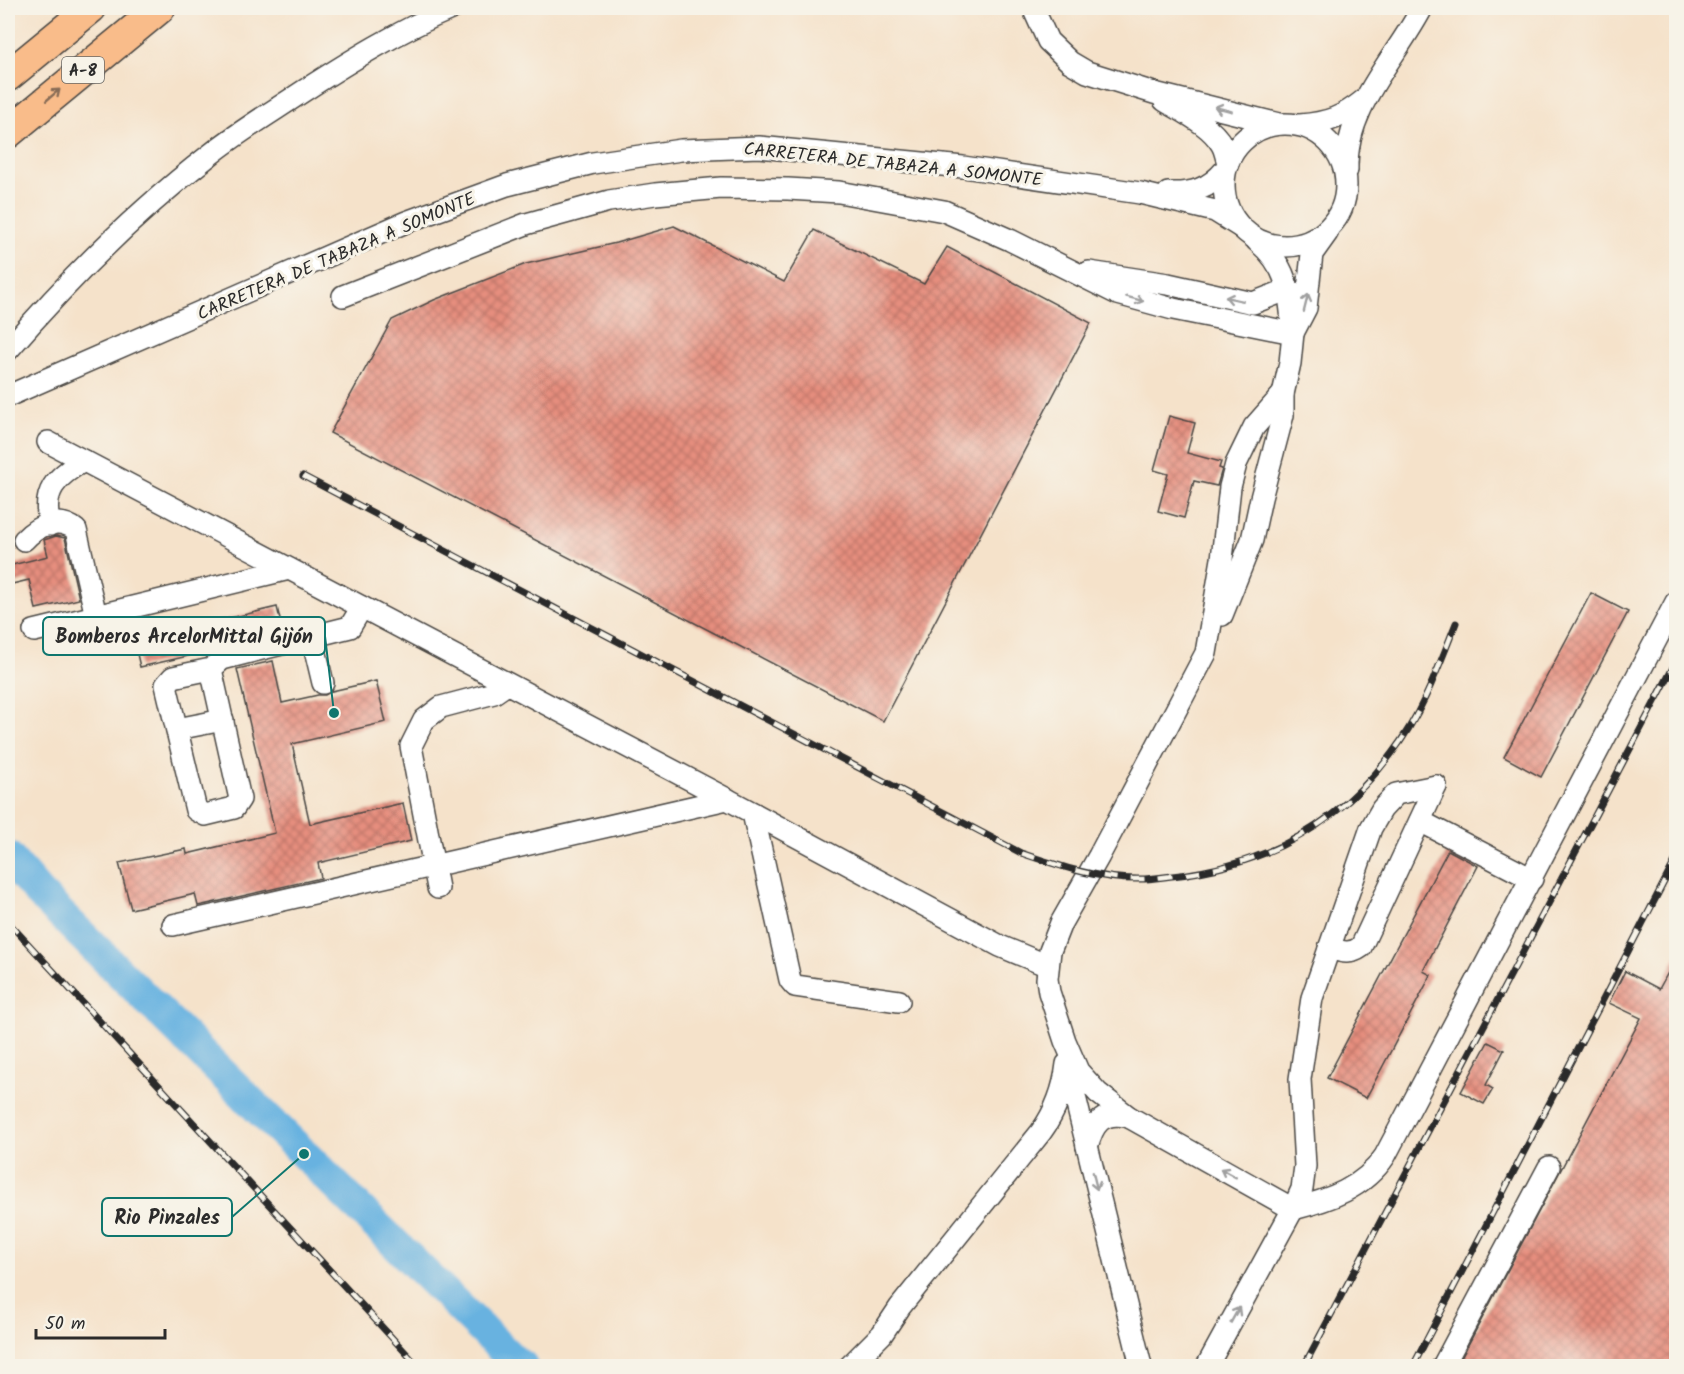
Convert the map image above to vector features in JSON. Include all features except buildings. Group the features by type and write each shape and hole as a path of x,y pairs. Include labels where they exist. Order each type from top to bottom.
{"highway":[{"name":"A-8","path":"8,76 91,8"},
{"name":"A-8","path":"8,133 160,8"}],"street":[{"path":"8,350 101,248 147,206 213,152 352,59 453,8"},
{"path":"1033,8 1048,41 1070,62 1087,72 1154,93 1317,132 1332,145 1343,162 1347,182"},
{"path":"1293,333 1306,308 1312,254 1336,221 1345,202 1346,153 1349,138 1365,99 1422,8"},
{"path":"1154,93 1205,126 1219,139 1224,147 1227,167"},
{"path":"1365,99 1347,114 1330,121 1261,128 1245,138 1232,152 1227,167 1224,185 1225,199 1230,213 1246,232 1267,249 1277,261 1289,289 1293,333 1290,363 1283,394 1284,415 1252,540 1206,653 1061,923 1050,951 1047,966 1049,992 1065,1041 1078,1071 1112,1106 1128,1117 1293,1209 1352,1188 1366,1179 1376,1169 1532,879 1677,602"},
{"name":"CARRETERA DE TABAZA A SOMONTE","path":"8,396 406,222 507,185 593,163 681,150 759,147 963,167 1140,193 1215,211 1246,232"},
{"name":"CARRETERA DE TABAZA A SOMONTE","path":"1140,193 1187,194 1210,184 1227,167"},
{"path":"343,296 526,224 609,201 721,188 788,189 839,192 944,211 1010,240 1118,294 1173,309 1293,333"},
{"path":"1246,232 1267,244 1283,247 1303,244 1321,235 1336,221"},
{"path":"1062,267 1168,284 1253,303 1289,289"},
{"path":"1206,653 1236,464 1254,427 1283,394"},
{"path":"48,442 727,799 1000,946 1047,966"},
{"path":"50,525 46,512 51,489 69,469 84,461"},
{"path":"24,540 31,532 60,522 68,523 76,530 96,616"},
{"path":"34,630 289,569"},
{"path":"211,669 240,799 234,808 205,815 196,810 166,685 173,677 211,669 222,659 350,627 362,607"},
{"path":"312,637 322,683"},
{"path":"438,888 411,746 424,720 441,707 494,693 507,684"},
{"path":"177,729 223,720"},
{"path":"1207,1366 1302,1189 1305,1166 1300,1079 1312,998 1329,948 1371,828 1382,809 1396,794 1436,786 1361,947 1354,952 1329,948"},
{"path":"173,925 727,799"},
{"path":"753,813 790,980 795,986 899,1001"},
{"path":"1420,821 1532,879"},
{"path":"1065,1041 1087,1147 1141,1366"},
{"path":"850,1366 882,1334 907,1299 1032,1144 1055,1111 1064,1086 1068,1064"},
{"path":"1087,1147 1091,1131 1101,1120 1115,1115 1128,1117"},
{"path":"1032,1144 1044,1135 1061,1129 1070,1129 1076,1132 1087,1147"},
{"path":"1443,1366 1549,1167"}],"waterway":[{"path":"8,857 40,894 515,1362 522,1366"}],"railway":[{"path":"303,476 1021,853 1065,867 1110,877 1156,878 1205,871 1237,863 1267,852 1322,822 1370,779 1403,738 1428,690 1456,623"},
{"path":"1304,1366 1676,662"},
{"path":"1413,1366 1676,859"},
{"path":"8,922 418,1366"}],"place":[{"name":"Bomberos ArcelorMittal Gijón","path":"334,713"},
{"name":"Rio Pinzales","path":"304,1154"}]}
